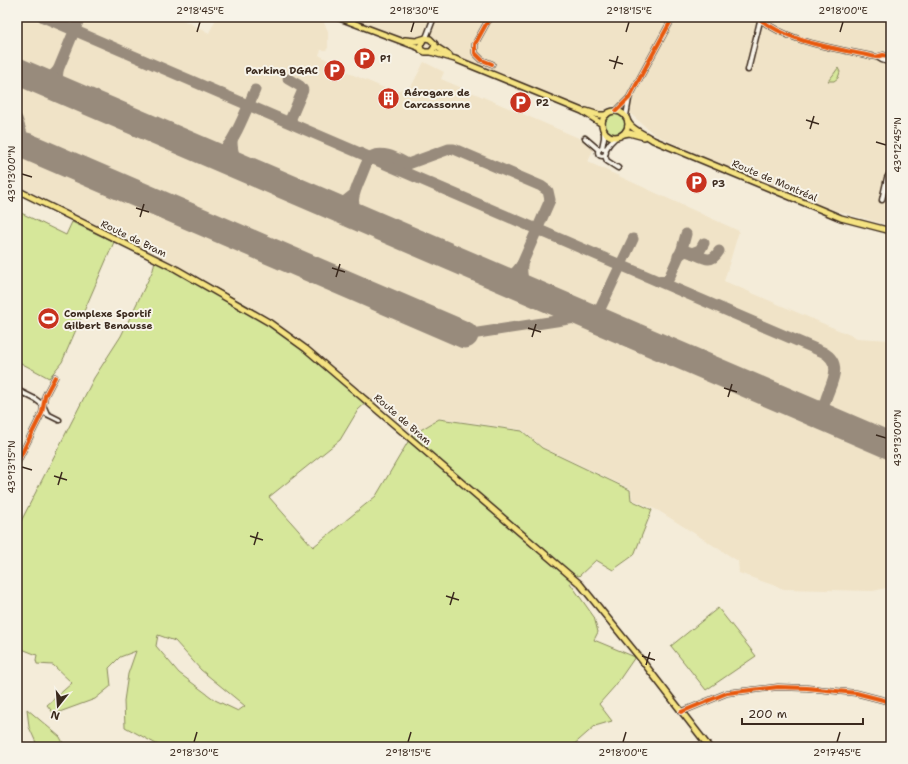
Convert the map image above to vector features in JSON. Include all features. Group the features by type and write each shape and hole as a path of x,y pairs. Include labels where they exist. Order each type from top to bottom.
{"main road":[{"path":"337,17 420,48 425,52 431,52 455,59 582,111 599,115 606,115 616,111 620,112 627,119 628,128 624,134 616,137 609,135 604,130 602,124 582,111"},
{"path":"394,38 416,41 424,39 432,40 435,46 455,59"},
{"path":"420,48 420,44 424,39"},
{"path":"431,52 435,46"},
{"path":"602,124 606,115"},
{"name":"Route de Montréal","path":"627,119 630,125 653,140"},
{"name":"Route de Montréal","path":"624,134 629,133 653,140 840,218 891,231"},
{"name":"Route de Bram","path":"17,190 176,268 270,323 306,349 580,584 709,747"}],"street":[{"path":"424,39 434,17"},
{"path":"490,17 475,44 475,53 482,60 492,64"},
{"path":"616,111 629,98 673,17"},
{"path":"748,70 760,18 772,28 788,36 817,44 876,56 883,55 891,57"},
{"path":"430,28 432,40"},
{"path":"876,56 891,64"},
{"path":"627,119 629,98"},
{"path":"604,130 604,138 600,155 605,156"},
{"path":"602,149 616,137"},
{"path":"585,138 607,152 605,156 607,161 618,168"},
{"path":"891,155 891,164"},
{"path":"882,200 887,178 891,171"},
{"path":"17,463 42,413 45,396 55,377"},
{"path":"17,390 43,404 47,414 59,420"},
{"path":"682,712 727,693 778,687 807,688 856,693 891,702"}],"shaded area":[{"path":"17,17 177,17 209,33 217,17 317,17 323,21 328,31 328,48 326,50 321,50 319,55 351,74 394,92 412,85 424,62 444,72 441,79 595,145 588,162 739,231 724,281 857,338 891,340 891,587 873,591 784,589 739,573 738,561 659,511 632,499 631,489 542,447 523,430 440,418 413,434 250,307 156,255 17,185"},
{"path":"329,17 891,17 891,226 830,209 703,157 655,135 632,115 613,105 591,119 445,60"}],"green space":[{"path":"838,68 840,72 838,78 834,81 828,81 833,75"},
{"path":"615,114 622,117 625,124 622,131 615,134 608,131 605,124 608,117"},
{"name":"Complexe Sportif Gilbert Benausse","path":"17,211 66,235 72,222 114,242 62,362 49,378 17,361"},
{"path":"156,255 250,307 370,399 358,410 340,440 269,497 313,547 376,496 412,435 439,419 522,431 542,448 630,490 631,500 652,510 634,555 613,570 596,560 579,576 576,575 570,583 594,617 598,632 594,640 635,657 615,686 599,704 612,721 595,726 571,747 157,747 158,745 125,727 124,701 128,674 136,651 120,657 109,668 111,686 95,699 54,714 47,705 72,683 53,665 37,664 37,655 17,647 17,529 94,378 121,336 153,270","holes":["158,635 175,641 201,670 245,706 238,711 215,700 179,673 156,646"]},
{"path":"718,608 756,656 706,690 671,646"},
{"path":"27,709 60,737 65,747 38,747 29,727"}],"taxiway":[{"path":"43,17 823,352 831,359 835,367 834,376 824,404 824,412 827,419"},
{"path":"66,92 57,82 58,70 80,17"},
{"path":"32,78 46,78 52,76 58,70"},
{"path":"288,79 300,86 303,90 291,118 292,123"},
{"path":"205,152 219,152 223,150 232,140 255,90"},
{"path":"17,119 26,146"},
{"path":"232,141 235,157 246,170"},
{"path":"364,220 356,210 354,205 354,195 370,157 380,154 399,159 408,164 449,149 454,149 541,186 548,191 550,200 522,264 511,276 504,278 495,277"},
{"path":"328,205 343,203 353,195"},
{"path":"658,281 663,282 669,278 682,249 686,234"},
{"path":"465,335 595,315 600,309 633,239"},
{"path":"692,253 700,250 704,243"},
{"path":"678,256 685,251 708,259 715,256 719,251"},
{"path":"522,264 523,280 533,293"},
{"path":"600,309 600,317 606,324"}],"runway":[{"path":"17,71 891,446"},
{"path":"26,146 465,335"}],"cycle path":[{"path":"490,17 475,44 475,53 482,60 492,64"},
{"path":"616,111 629,98 673,17"},
{"path":"757,17 784,33 814,44 876,57 883,55 891,57"},
{"path":"17,463 42,413 45,396 55,377"},
{"path":"681,712 727,693 778,687 807,688 856,693 891,702"}],"place":[{"name":"P1","path":"364,58"},
{"name":"Parking DGAC","path":"334,70"},
{"name":"Aérogare de Carcassonne","path":"388,98"},
{"name":"P2","path":"521,102"},
{"name":"P3","path":"696,183"},
{"name":"Complexe Sportif Gilbert Benausse","path":"49,319"}]}
